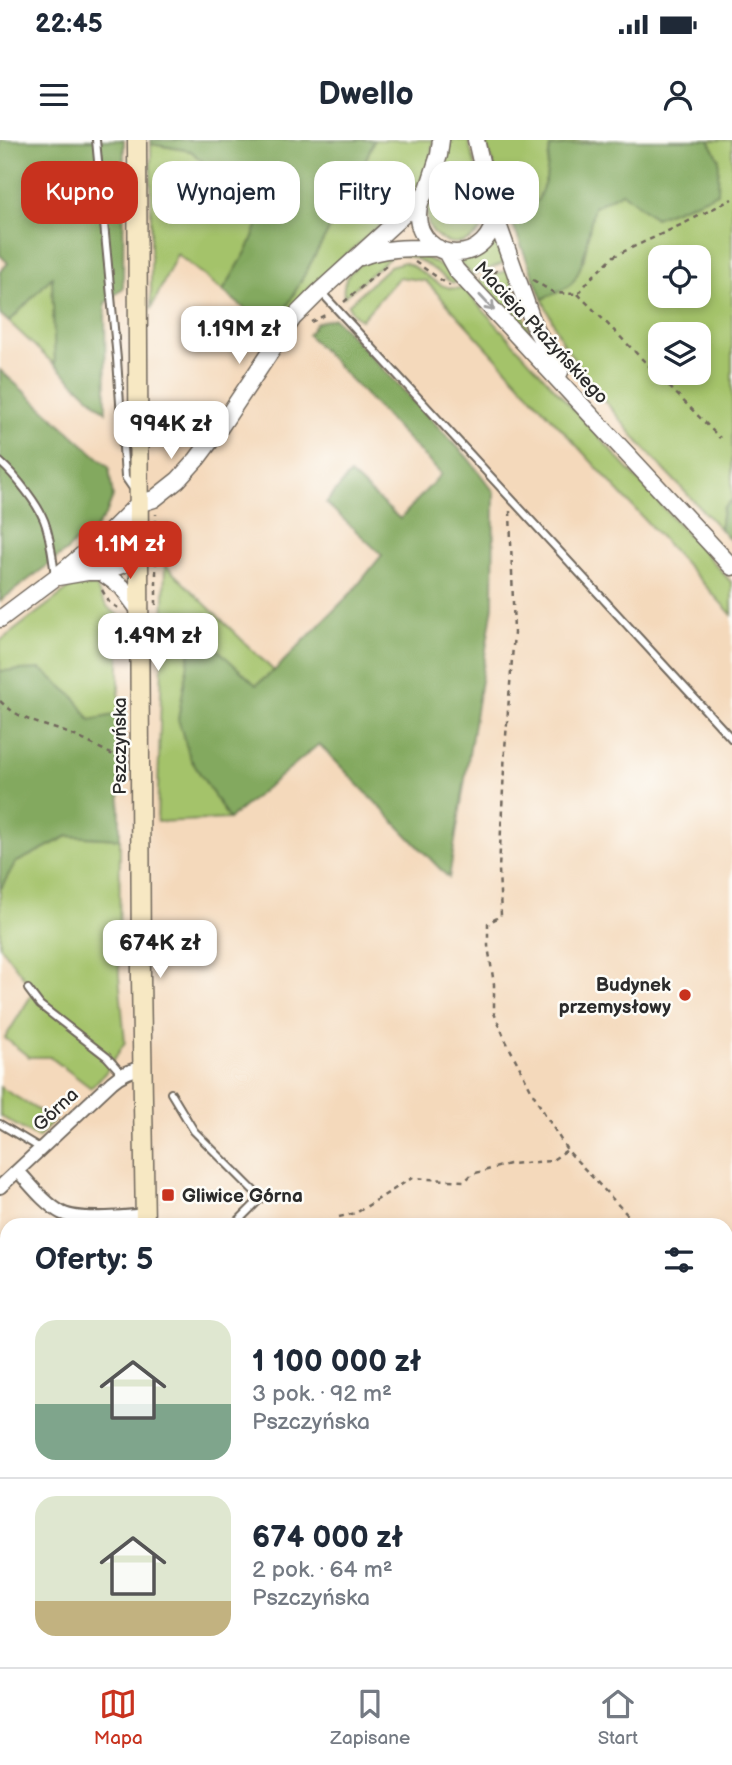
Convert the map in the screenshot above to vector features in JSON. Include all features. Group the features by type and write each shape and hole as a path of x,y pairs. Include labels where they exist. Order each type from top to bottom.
{"main road":[{"name":"Pszczyńska","path":"137,140 139,552 147,610 142,1068 145,1218"}],"street":[{"path":"441,140 439,155 418,209 418,221 428,241 442,250"},
{"name":"Macieja Płażyńskiego","path":"476,140 481,161"},
{"path":"0,619 100,540 120,522 138,499 153,499 188,470 227,418 293,318 429,190"},
{"path":"355,260 368,254 404,247 458,253 470,251 488,236 493,224"},
{"name":"Macieja Płażyńskiego","path":"498,224 541,340 561,375 611,437"},
{"name":"Macieja Płażyńskiego","path":"442,250 456,270 732,567"},
{"path":"56,577 101,572 122,565 139,552 118,543 100,540"},
{"path":"101,572 147,610"},
{"name":"Górna","path":"0,1188 122,1074 142,1068"},
{"path":"18,1171 62,1213 82,1218"}],"lane":[{"path":"96,140 117,359 125,477 138,499"},
{"path":"320,291 732,739"},
{"path":"0,462 40,510 46,525 56,577"},
{"path":"28,989 40,1005 107,1057 122,1074"},
{"path":"171,1093 194,1130 261,1198 241,1218"},
{"path":"0,1124 41,1149"}],"path":[{"path":"578,294 614,256 732,198"},
{"path":"410,260 449,285 456,286 512,265"},
{"path":"305,326 335,308 392,261"},
{"path":"530,272 536,291"},
{"path":"533,281 554,293 578,294 720,438"},
{"path":"574,369 586,387"},
{"path":"510,498 514,633 499,869 501,916 488,923 494,1013 537,1101 567,1150 630,1218"},
{"path":"147,610 157,598 156,513 160,507"},
{"path":"0,701 20,717 73,735 125,761"},
{"path":"339,1217 356,1213 412,1178 465,1181 471,1174 509,1164 551,1161 567,1150"}],"green space":[{"path":"0,140 124,140 124,161 21,161 21,224 123,224 123,288 105,303 106,412 55,365 52,277 9,322 0,314 0,272 8,263 0,255"},
{"path":"151,140 374,140 365,161 314,161 314,224 332,224 273,332 223,291 248,249 258,224 300,224 300,161 202,161 191,151 151,144"},
{"path":"374,140 433,140 431,157 420,186 415,192 415,161 365,161"},
{"path":"449,140 468,140 474,161 445,161"},
{"path":"485,140 609,141 550,147 546,179 539,197 539,161 492,161"},
{"path":"613,140 709,140 719,159 718,193 655,218 622,192 594,207 584,257 577,275 566,288 542,299 513,224 539,224 539,197 546,179 550,147"},
{"path":"709,140 732,140 732,500 723,508 720,529 641,445 594,388 564,345 542,299 571,284 584,259 593,207 622,192 719,159"},
{"path":"151,144 191,151 202,161 152,161 152,224 259,224 248,249 223,291 177,254 151,309"},
{"path":"429,203 429,224 483,225 467,241 445,241 429,225 428,208"},
{"path":"332,224 382,224 309,288 273,332"},
{"path":"496,237 504,263 472,275 460,261 482,252"},
{"path":"398,253 408,253 435,263 457,281 449,281 417,259 393,255 344,297 344,285 355,268 375,258"},
{"path":"404,262 439,284 463,288 732,583 732,615 426,281 399,277 361,320 352,312 348,305 390,266"},
{"path":"508,270 532,338 478,281"},
{"path":"52,276 55,365 9,322"},
{"path":"334,318 467,457 494,492 493,606 449,878 319,744 229,819 190,758 178,719 194,628 256,685 274,671 353,591 382,555 326,503 350,474 400,519 441,474 308,335 316,323"},
{"path":"0,370 109,467 113,497 106,514 92,533 82,534 69,549 0,601"},
{"path":"732,500 732,542 720,529 723,508"},
{"path":"165,565 274,671 256,685 194,629 190,758 229,819 157,822"},
{"path":"96,586 104,603 119,615 119,714 90,721 74,697 0,671 0,641 71,587"},
{"path":"41,669 74,697 90,720 119,714 120,839 68,836 15,863 0,890 0,671"},
{"path":"68,836 120,839 119,976 125,1042 106,1072 91,1088 50,1057 29,1057 5,1038 34,991 0,946 0,890 15,863"},
{"path":"0,1087 54,1120 38,1138 0,1116"}],"place":[{"name":"Budynek przemysłowy","path":"685,995"},
{"name":"Gliwice Górna","path":"168,1195"}]}
